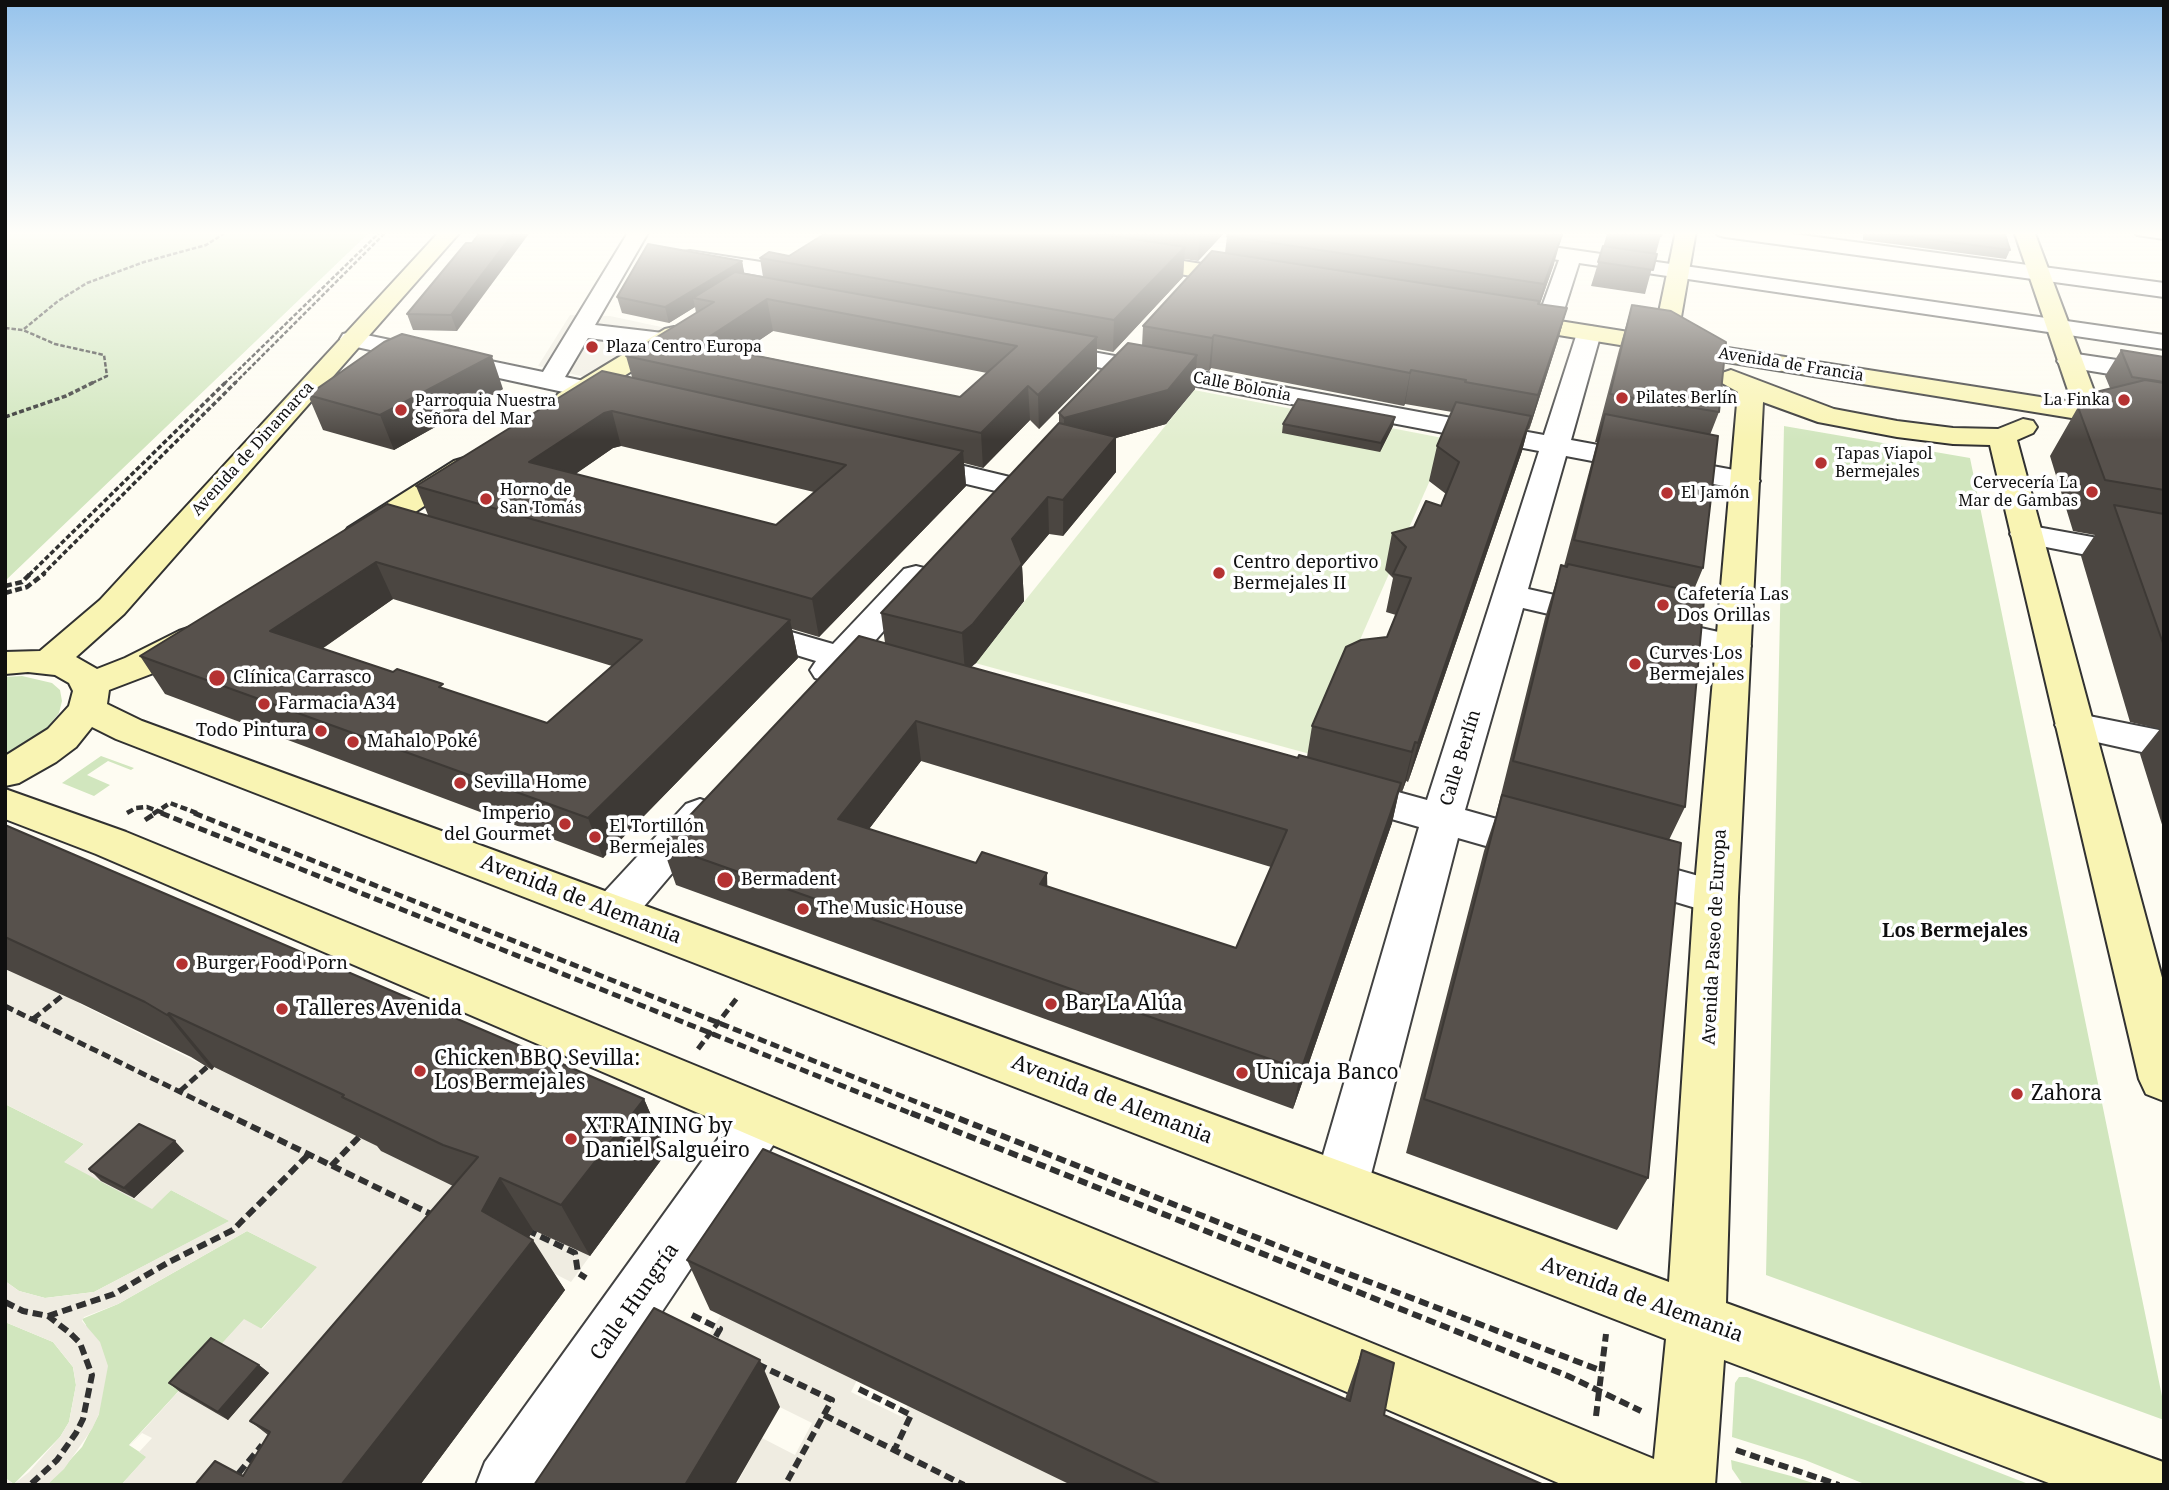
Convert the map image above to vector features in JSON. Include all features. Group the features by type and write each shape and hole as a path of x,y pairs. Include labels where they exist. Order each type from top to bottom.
{"street":[{"name":"Avenida de Dinamarca","path":"49,662 112,607 387,301"},
{"path":"550,381 597,301"},
{"path":"1547,326 1556,301"},
{"path":"1674,301 1664,345 1751,389 1828,416 1953,436 2001,437 2040,418 2043,406"},
{"path":"1879,301 2164,342"},
{"path":"2049,301 2088,413"},
{"name":"Avenida de Francia","path":"1493,317 2164,425"},
{"path":"542,416 696,320"},
{"path":"580,330 663,340"},
{"name":"Calle Berlín","path":"1341,1186 1442,819 1589,333"},
{"path":"1091,394 1146,336"},
{"path":"352,339 653,404"},
{"name":"Calle Bolonia","path":"1025,346 1745,481"},
{"path":"2070,361 2164,375"},
{"name":"Avenida Paseo de Europa","path":"1683,1485 1692,1402 1716,897 1751,389"},
{"path":"2001,437 2074,725 2156,1018 2164,1079"},
{"path":"335,550 489,450"},
{"path":"882,456 1013,474 976,512"},
{"path":"382,521 421,533"},
{"path":"2026,534 2164,560"},
{"path":"804,698 940,551"},
{"path":"1510,596 1733,646"},
{"path":"709,618 840,657 882,663 921,674"},
{"path":"5,774 62,738 88,696 212,625"},
{"path":"5,663 49,662"},
{"name":"Avenida de Alemania","path":"49,662 75,669 88,696 129,730 1696,1321 2140,1485"},
{"path":"2074,725 2164,744"},
{"path":"1308,782 1716,897"},
{"path":"613,912 722,789"},
{"path":"5,803 111,843 762,1119 1639,1485"},
{"name":"Calle Hungría","path":"508,1485 762,1119"}],"path":[{"path":"23,330 59,301"},
{"path":"5,586 22,582 310,301"},
{"path":"5,593 27,587 45,573 317,301"},
{"path":"5,328 23,330 55,344 104,355 107,376 66,396 5,417"},
{"path":"138,824 170,803 1328,1266 1602,1371"},
{"path":"122,817 141,806 157,811 1568,1376 1644,1412"},
{"path":"704,1055 696,1051 745,989"},
{"path":"33,1019 62,996"},
{"path":"5,1006 438,1218"},
{"path":"180,1091 207,1067"},
{"path":"331,1166 359,1137"},
{"path":"48,1316 114,1294 233,1230 309,1154"},
{"path":"515,1225 575,1253 578,1273 586,1278"},
{"path":"5,1302 23,1311 48,1316 80,1343 92,1375 83,1419 76,1433 57,1460 30,1485"},
{"path":"692,1315 720,1329 705,1352"},
{"path":"1595,1424 1608,1323"},
{"path":"713,1342 724,1348"},
{"path":"748,1359 832,1400 785,1485"},
{"path":"859,1389 911,1415 894,1451"},
{"path":"824,1415 964,1485"},
{"path":"229,1485 264,1443"},
{"path":"1727,1446 1839,1485"}],"green space":[{"path":"5,301 298,301 5,581"},
{"name":"Centro deportivo Bermejales II","path":"1194,390 1448,439 1310,754 975,663"},
{"path":"1784,426 1970,458 2164,1406 2164,1420 1766,1275"},
{"path":"22,676 52,683 60,690 62,701 59,713 48,727 32,741 5,757 5,677"},
{"path":"101,756 134,768 131,770 108,761 87,775 110,785 94,796 62,783"},
{"path":"5,1104 84,1144 65,1162 152,1208 171,1190 230,1221 94,1292 45,1298 19,1291 5,1281"},
{"path":"247,1231 318,1267 261,1329 244,1320 129,1445 147,1457 121,1485 47,1485 82,1447 99,1414 86,1325 82,1319 118,1304"},
{"path":"5,1322 53,1342 73,1367 76,1385 69,1422 60,1437 14,1484 5,1478"},
{"path":"1739,1377 1747,1377 2031,1485 1867,1485 1805,1460 1732,1437 1735,1383"},
{"path":"1731,1460 1819,1485 1743,1485 1732,1469"}],"shaded area":[{"name":"Plaza Centro Europa","path":"570,315 610,316 666,328 585,377 538,366"},
{"path":"5,968 66,997 78,989 80,1004 207,1067 212,1069 225,1058 244,1082 339,1127 349,1117 354,1134 363,1139 373,1129 603,1238 571,1282 486,1239 287,1485 121,1485 146,1457 139,1452 152,1438 142,1433 129,1446 244,1319 262,1329 317,1267 247,1231 118,1304 84,1317 82,1321 100,1342 108,1366 99,1414 92,1429 64,1469 47,1485 5,1485 5,1478 14,1484 29,1472 60,1437 69,1422 76,1385 73,1367 53,1342 5,1322 5,1281 19,1291 45,1298 94,1292 229,1221 171,1190 152,1209 64,1162 84,1144 5,1104"},
{"path":"721,1315 857,1380 851,1392 902,1417 908,1405 1072,1485 736,1485 762,1438 795,1455 812,1423 691,1363"}],"building":[{"path":"418,301 462,301 451,315 407,314"},
{"path":"634,301 676,301 665,307"},
{"path":"706,301 765,301 698,344 960,397 1017,346 775,301 894,301 1097,337 1038,395 1028,386 981,433 626,356 714,302"},
{"path":"1003,301 1133,301 1114,320"},
{"path":"1166,301 1536,301 1539,301 1538,304 1567,308 1538,395 1214,335 1212,338 1143,326"},
{"path":"1632,305 1671,311 1726,342 1719,412 1610,394"},
{"path":"402,334 492,356 380,415 308,395 384,342"},
{"path":"1128,343 1197,355 1168,390 1064,418 1059,413"},
{"path":"2121,350 2164,357 2164,382 2132,377"},
{"path":"602,371 963,451 812,599 416,486","holes":["612,411 846,465 776,525 529,462 604,413"]},
{"path":"2145,380 2164,383 2164,490 2105,480 2078,407 2096,392"},
{"path":"1298,399 1395,417 1381,443 1283,424"},
{"path":"1456,402 1531,416 1418,743 1415,742 1412,752 1312,726 1346,647 1361,640 1387,637 1411,578 1393,574 1406,547 1392,533 1414,527 1426,501 1441,506 1459,462 1437,446"},
{"path":"1605,414 1718,436 1703,568 1574,540"},
{"path":"1059,423 1116,437 1063,500 1048,497 1012,539 1022,564 973,624 962,633 881,613"},
{"path":"387,504 790,620 588,818 140,656","holes":["376,562 642,640 547,723 439,687 443,684 397,669 393,672 270,631"]},
{"path":"2114,505 2164,514 2164,646"},
{"path":"1568,564 1699,593 1699,598 1704,600 1685,807 1513,761 1561,565 1567,567"},
{"path":"859,636 1298,758 1299,755 1401,783 1301,1070 662,845","holes":["916,721 1287,830 1236,948 1040,884 1047,873 982,852 976,863 838,819"]},
{"path":"1502,795 1681,843 1648,1178 1424,1099"},
{"path":"5,825 644,1099 561,1205 500,1178 482,1211 533,1240 341,1485 195,1485 215,1461 243,1476 270,1432 250,1421 478,1157 443,1145 342,1097 344,1095 169,1013 167,1015 145,1002 5,937"},
{"path":"139,1124 175,1141 124,1188 89,1169"},
{"path":"763,1149 1350,1401 1362,1350 1394,1363 1384,1415 1544,1485 1162,1485 687,1260"},
{"path":"654,1308 760,1360 685,1485 534,1485"},
{"path":"211,1338 259,1365 218,1412 169,1383"}],"place":[{"name":"Plaza Centro Europa","path":"592,347"},
{"name":"Pilates Berlín","path":"1622,398"},
{"name":"La Finka","path":"2124,400"},
{"name":"Parroquia Nuestra Señora del Mar","path":"401,410"},
{"name":"Tapas Viapol Bermejales","path":"1821,463"},
{"name":"Cervecería La Mar de Gambas","path":"2092,492"},
{"name":"El Jamón","path":"1667,493"},
{"name":"Horno de San Tomás","path":"486,499"},
{"name":"Centro deportivo Bermejales II","path":"1219,573"},
{"name":"Cafetería Las Dos Orillas","path":"1663,605"},
{"name":"Curves Los Bermejales","path":"1635,664"},
{"name":"Clínica Carrasco","path":"217,678"},
{"name":"Farmacia A34","path":"264,704"},
{"name":"Todo Pintura","path":"321,731"},
{"name":"Mahalo Poké","path":"353,742"},
{"name":"Sevilla Home","path":"460,783"},
{"name":"Imperio del Gourmet","path":"565,824"},
{"name":"El Tortillón Bermejales","path":"595,837"},
{"name":"Bermadent","path":"725,880"},
{"name":"The Music House","path":"803,909"},
{"name":"Burger Food Porn","path":"182,964"},
{"name":"Bar La Alúa","path":"1051,1004"},
{"name":"Talleres Avenida","path":"282,1009"},
{"name":"Chicken BBQ Sevilla: Los Bermejales","path":"420,1071"},
{"name":"Unicaja Banco","path":"1242,1073"},
{"name":"Zahora","path":"2017,1094"},
{"name":"XTRAINING by Daniel Salgueiro","path":"571,1139"}],"district":[{"name":"Los Bermejales","path":"1955,932"}]}
